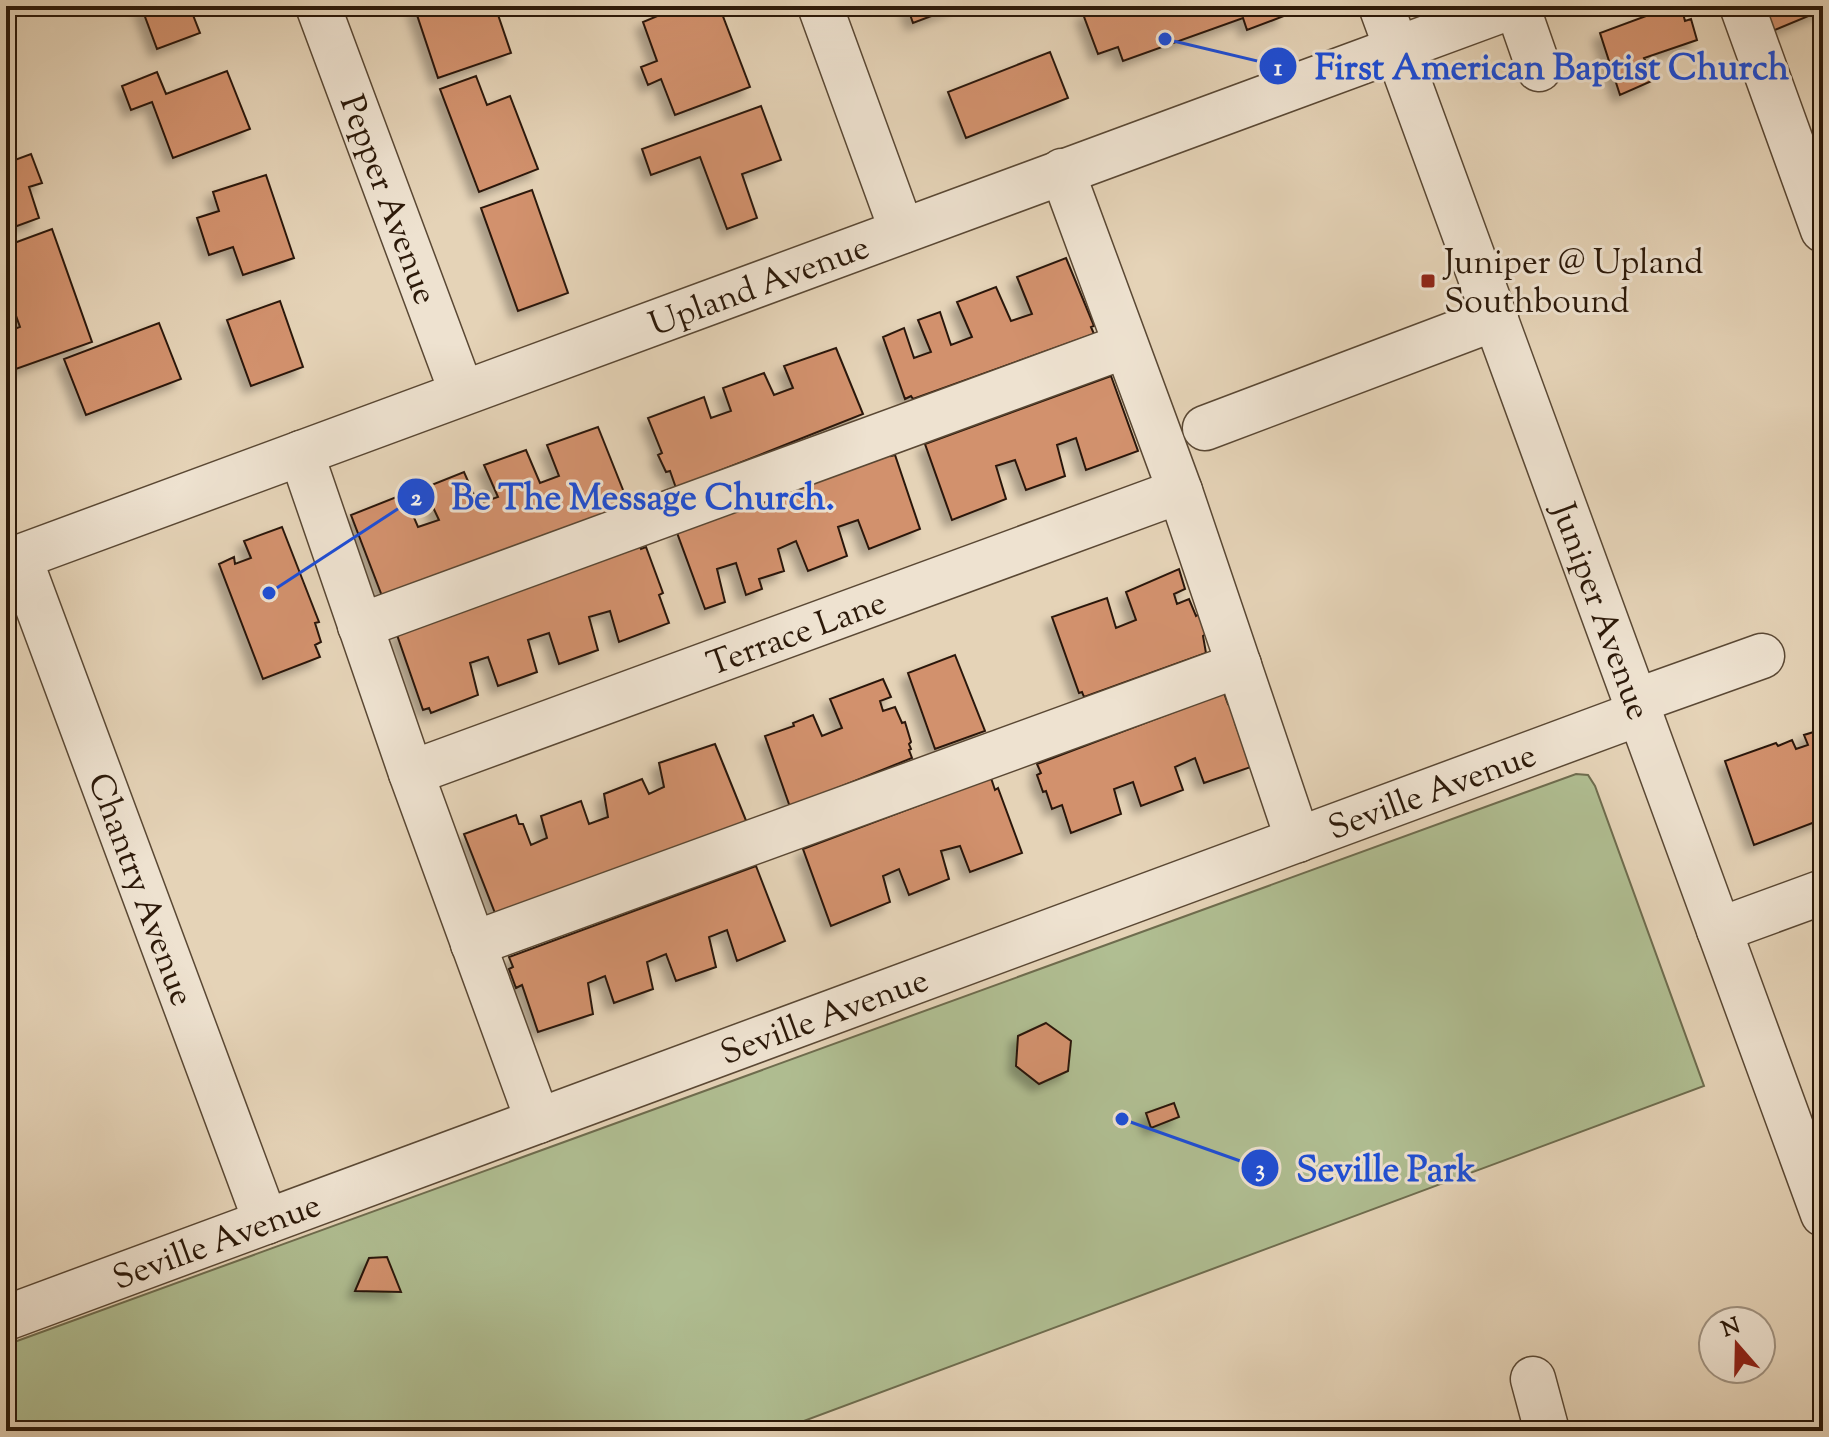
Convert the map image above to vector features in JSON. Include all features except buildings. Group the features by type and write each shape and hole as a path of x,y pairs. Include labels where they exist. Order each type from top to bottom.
{"street":[{"name":"Pepper Avenue","path":"318,6 462,393"},
{"path":"820,6 902,231"},
{"name":"Juniper Avenue","path":"1381,6 1823,1214"},
{"name":"Upland Avenue","path":"12,560 1515,6"},
{"path":"1515,6 1539,69"},
{"path":"1742,6 1823,230"},
{"path":"1062,171 1180,491 1298,840"},
{"path":"1205,428 1496,318"},
{"path":"360,626 1125,346"},
{"path":"301,453 411,773 538,1121"},
{"name":"Terrace Lane","path":"411,773 1180,491"},
{"name":"Chantry Avenue","path":"12,560 266,1222"},
{"name":"Seville Avenue","path":"6,1318 1298,840 1762,656"},
{"path":"473,944 1239,665"},
{"path":"1719,930 1823,892"},
{"path":"1533,1379 1547,1431"}],"green space":[{"path":"1576,774 1588,775 1595,786 1704,1086 777,1431 6,1431 6,1345"}],"place":[{"name":"First American Baptist Church","path":"1165,39"},
{"name":"Juniper @ Upland Southbound","path":"1428,281"},
{"name":"Be The Message Church.","path":"269,593"},
{"name":"Seville Park","path":"1122,1119"}]}
